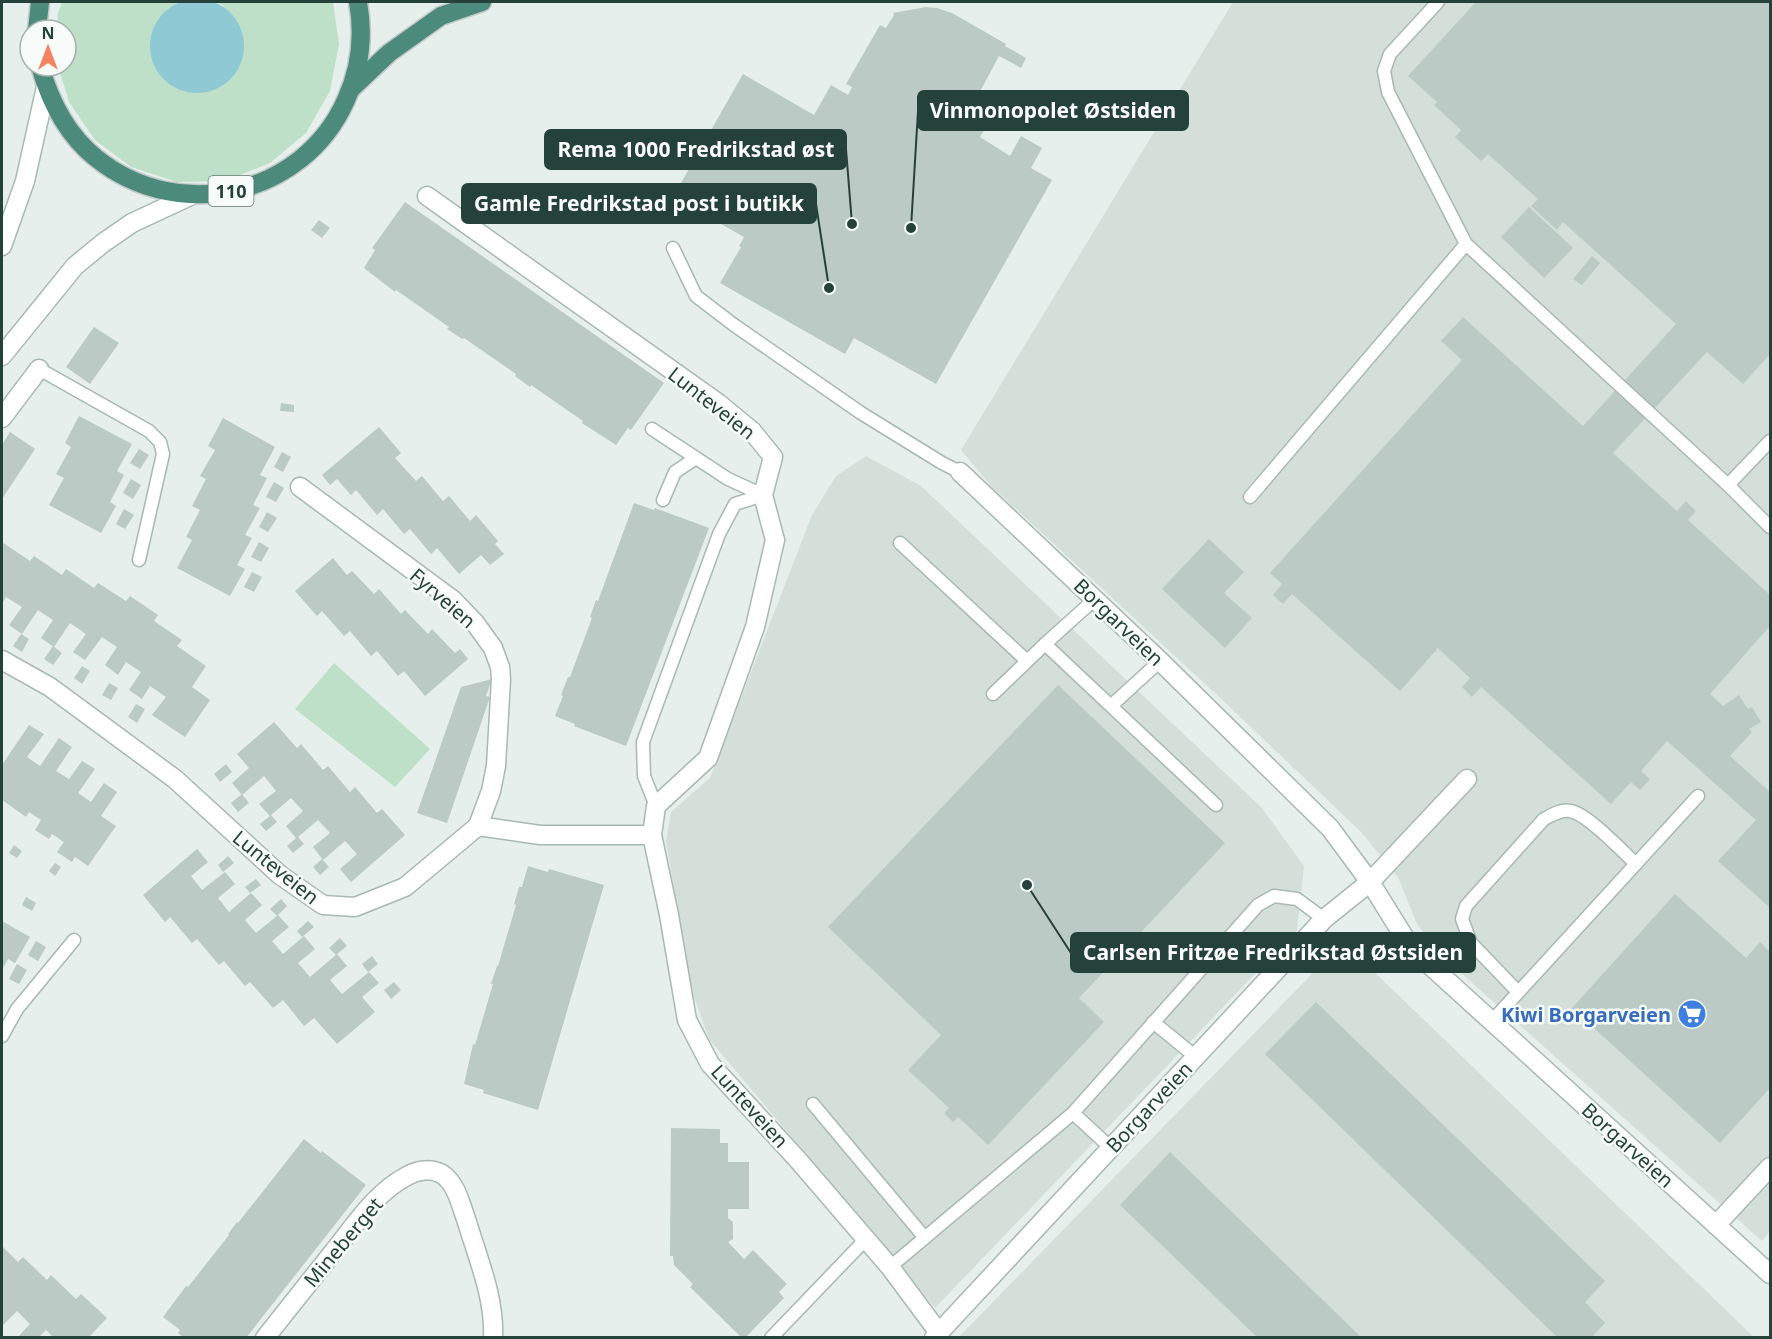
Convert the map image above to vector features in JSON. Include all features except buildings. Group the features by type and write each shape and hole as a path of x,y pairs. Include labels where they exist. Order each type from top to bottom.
{"highway":[{"path":"38,18 40,2"},
{"name":"110","path":"43,78 55,107 66,125 94,157 112,170 150,188 171,193 215,194 248,187 279,173 298,161 330,129 342,110 357,68 361,25 358,2"},
{"name":"110","path":"351,89 389,53 441,16 482,2"}],"street":[{"path":"2,246 25,181 46,87"},
{"path":"2,356 75,266 132,223 192,195"},
{"name":"Lunteveien","path":"427,196 718,404 752,431 773,457 763,495 775,540 755,627 708,758 656,806 652,835 669,915 687,1020 710,1064 798,1160 890,1267 937,1335"},
{"path":"2,418 39,369"},
{"name":"Borgarveien","path":"960,472 1160,661 1330,828 1370,882 1411,948 1770,1274"},
{"name":"Fyrveien","path":"300,487 453,600 476,622 493,648 500,667 500,724 496,766 478,826"},
{"name":"Lunteveien","path":"2,660 50,687 175,780 280,875 323,905 355,908 405,887 478,826"},
{"name":"Borgarveien","path":"937,1335 1324,919 1370,882 1467,779"},
{"path":"478,826 540,835 652,835"},
{"path":"1716,1225 1770,1167"},
{"name":"Mineberget","path":"265,1338 369,1207 400,1179 414,1172 425,1170 444,1175 452,1183 460,1200 488,1290 494,1323 493,1338"}],"lane":[{"path":"1438,2 1390,54 1384,70 1388,92 1466,244 1728,485 1770,527"},
{"path":"1250,497 1466,244"},
{"path":"674,248 696,296 703,302 734,326 861,413 942,464 960,472"},
{"path":"39,369 149,431 160,442 164,454 139,560"},
{"path":"652,429 728,479 763,495"},
{"path":"1728,485 1770,441"},
{"path":"663,500 675,472 696,458"},
{"path":"656,806 644,776 643,742 719,534 735,504 763,495"},
{"path":"900,543 1027,661"},
{"path":"993,694 1095,599"},
{"path":"1045,644 1216,805"},
{"path":"1112,705 1160,661"},
{"path":"1492,1021 1698,796"},
{"path":"1518,992 1471,943 1462,919 1466,906 1544,819 1558,812 1570,811 1584,816 1636,864"},
{"path":"890,1267 1073,1113 1258,905 1274,896 1298,898 1324,919"},
{"path":"2,1036 17,1009 74,940"},
{"path":"1153,1022 1196,1057"},
{"path":"813,1104 925,1238"},
{"path":"1073,1113 1111,1148"},
{"path":"771,1338 866,1239"}],"shaded area":[{"path":"1233,2 1770,2 1770,1231 1762,1241 1442,956 1417,924 1398,877 1361,832 991,486 961,450"},
{"path":"866,456 921,486 1261,807 1304,866 1297,930 935,1308 709,1039 691,988 666,841 671,812 710,778 812,515 836,476"},
{"path":"1343,942 1754,1337 958,1338"}],"green space":[{"path":"62,2 179,2 166,10 225,6 215,2 333,2 339,44 330,91 306,133 270,163 225,181 177,182 131,167 95,140 69,102 62,78 78,78 78,18 58,18"},
{"path":"334,663 430,749 395,787 295,709"}],"water":[{"path":"197,-1 215,3 230,13 240,28 244,46 240,64 230,79 215,89 197,93 179,89 164,79 154,64 150,46 154,28 164,13 179,3"}],"place":[{"name":"Rema 1000 Fredrikstad øst","path":"852,224"},
{"name":"Vinmonopolet Østsiden","path":"911,228"},
{"name":"Gamle Fredrikstad post i butikk","path":"829,288"},
{"name":"Carlsen Fritzøe Fredrikstad Østsiden","path":"1027,885"},
{"name":"Kiwi Borgarveien","path":"1692,1014"}]}
